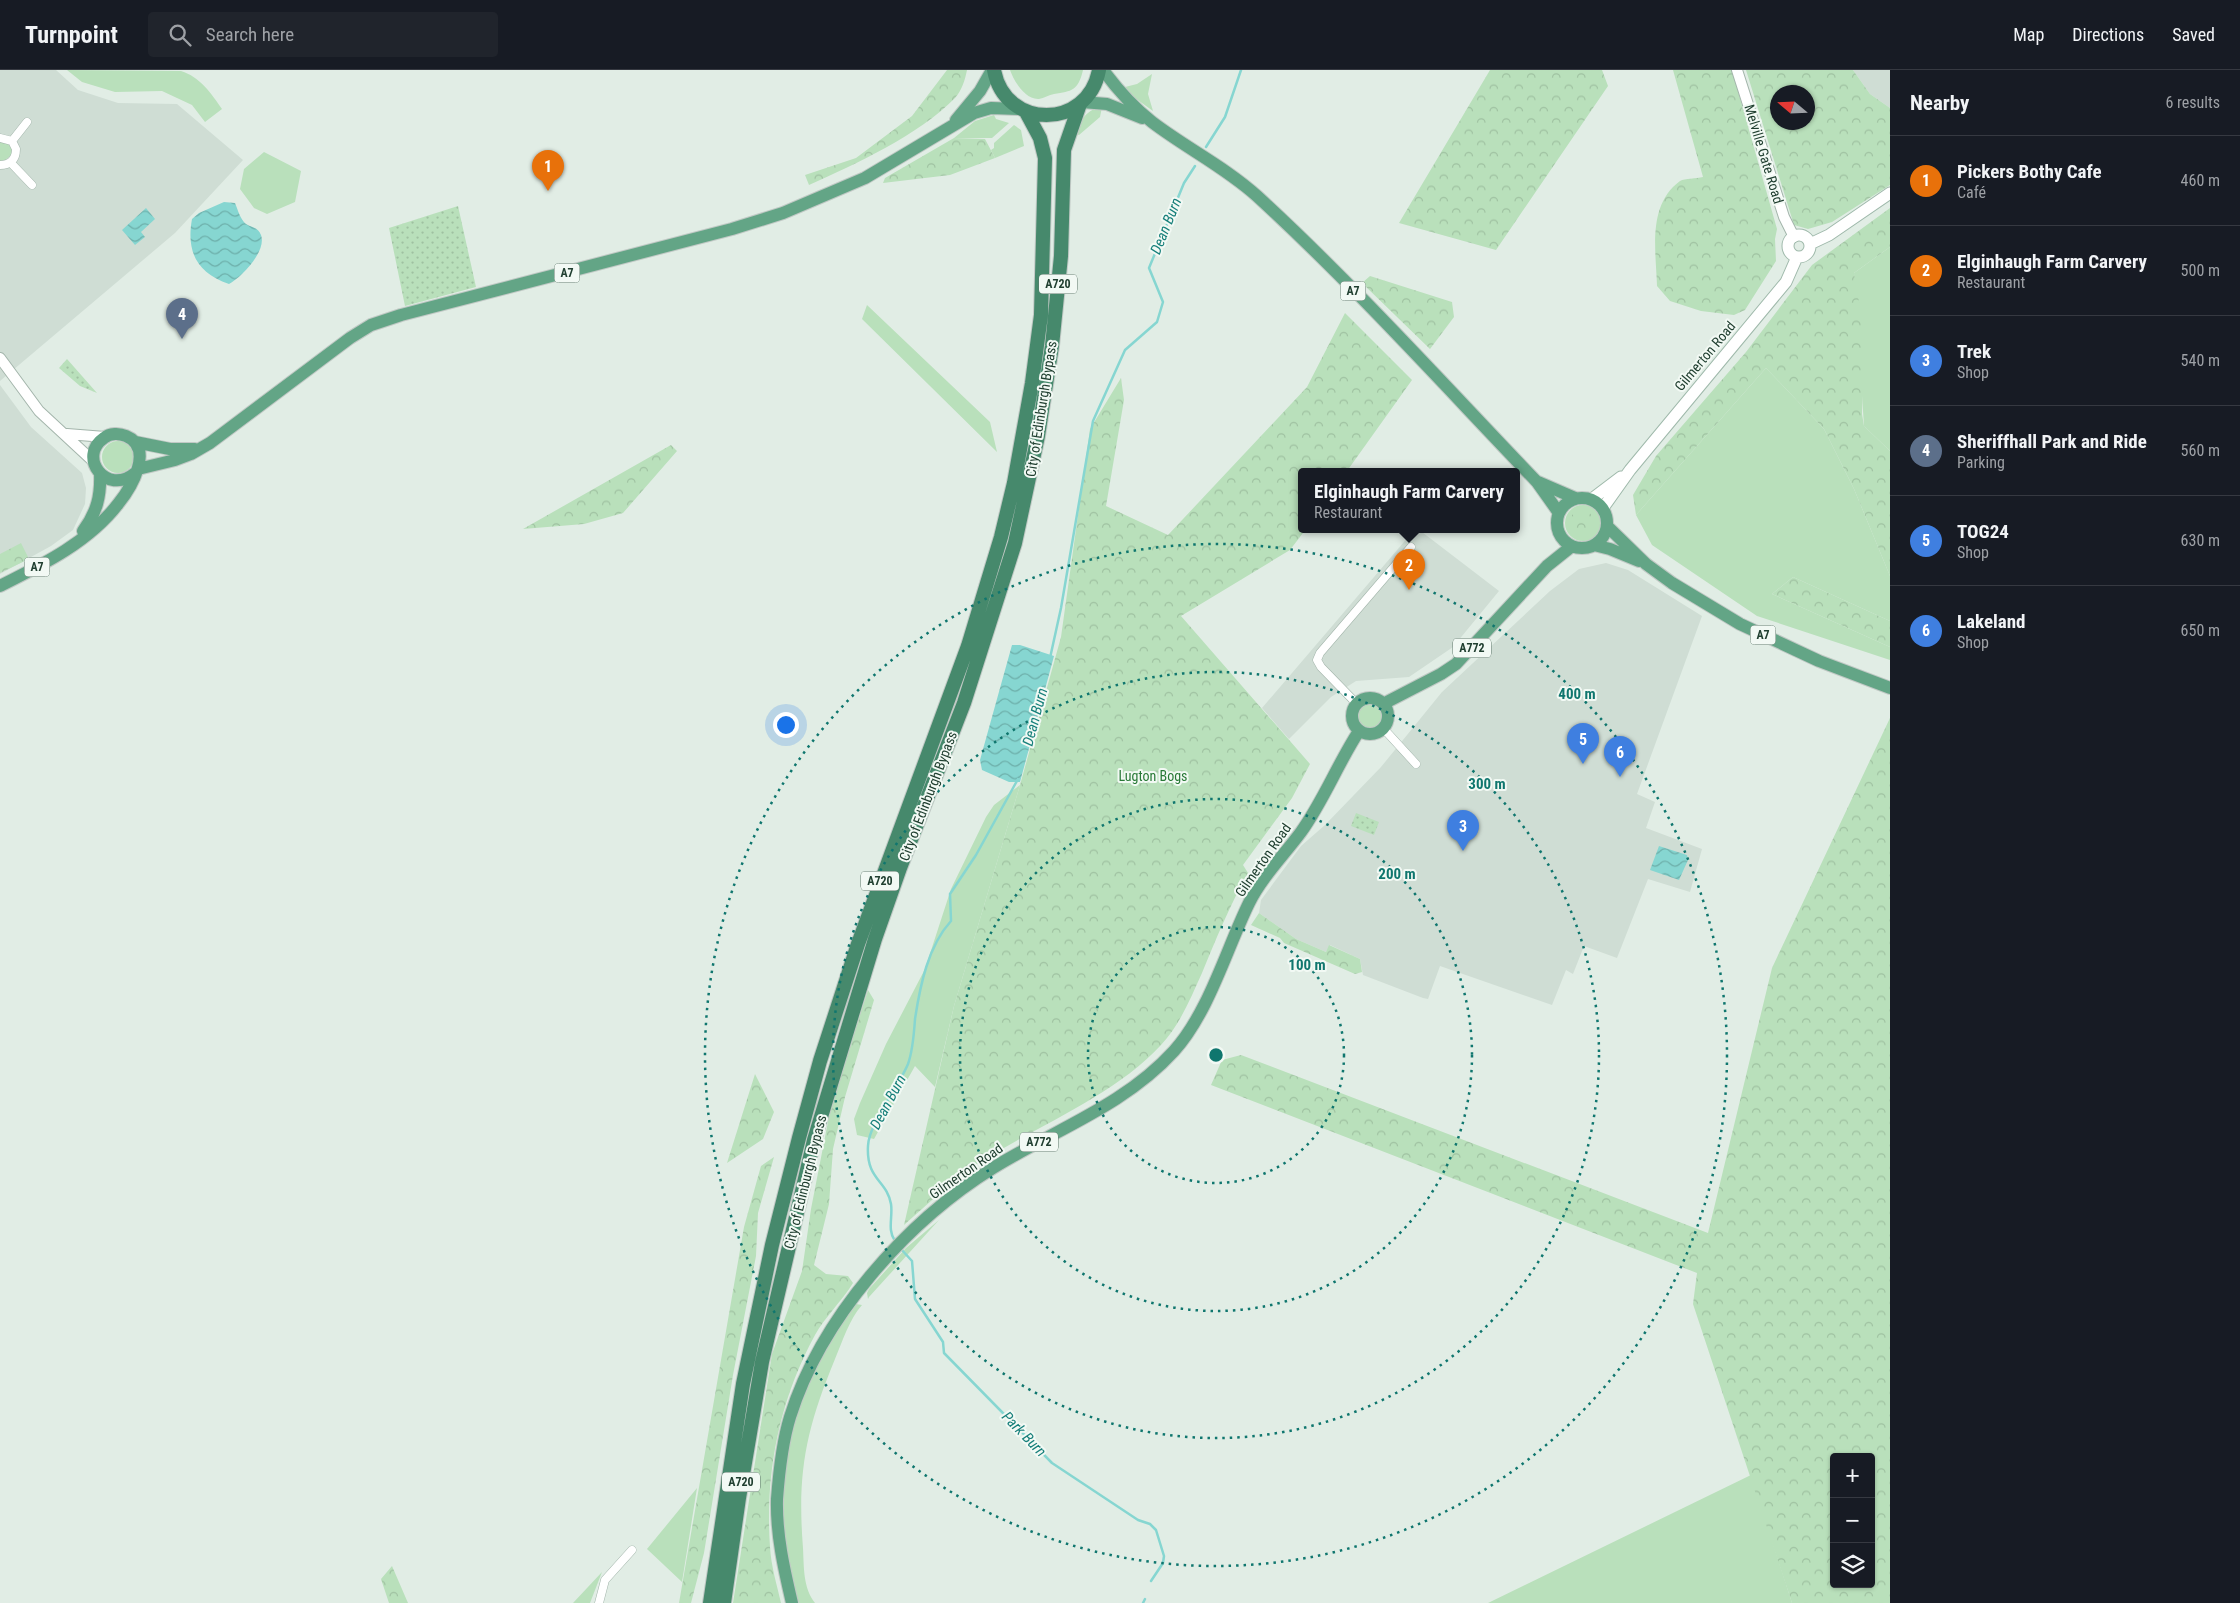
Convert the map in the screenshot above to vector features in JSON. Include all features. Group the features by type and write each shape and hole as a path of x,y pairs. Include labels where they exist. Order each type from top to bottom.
{"highway":[{"path":"993,70 1004,95 1023,110 1044,116 1054,115 1072,109 1081,103"},
{"name":"City of Edinburgh Bypass","path":"724,1603 739,1498 762,1362 816,1131 875,939 900,868 964,703 1015,543 1045,392 1061,256 1064,158 1068,135 1081,103 1095,83 1099,70"},
{"name":"City of Edinburgh Bypass","path":"710,1603 743,1384 770,1254 799,1138 820,1061 884,867 934,741 968,646 1001,537 1014,482 1032,383 1043,289 1045,158 1040,138 1023,110"}],"main road":[{"name":"A7","path":"951,126 980,91 993,70"},
{"name":"A7","path":"1103,70 1121,93 1151,122"},
{"name":"A7","path":"1081,103 1109,105 1151,122 1210,160 1255,194 1316,253 1537,482 1559,512"},
{"name":"A7","path":"97,468 113,480 129,478 136,471 175,460 200,449 350,338 371,325 401,315 722,232 783,213 865,178 974,113 991,108 1023,110"},
{"path":"1810,244 1829,235 1890,193"},
{"path":"1801,235 1807,238 1810,244 1810,250 1807,255 1797,257 1791,254 1788,249 1790,240 1794,237 1801,235"},
{"name":"Gilmerton Road","path":"1603,508 1630,470 1786,282 1797,257"},
{"path":"105,437 117,434 125,435 135,442 170,449 200,449"},
{"name":"A7","path":"72,545 96,512 101,489 95,448 105,437"},
{"name":"A7","path":"126,493 140,460 140,450 135,442"},
{"name":"A7","path":"0,586 53,558 72,545 108,517 142,476 161,463"},
{"name":"Gilmerton Road","path":"1592,499 1630,470"},
{"name":"A7","path":"1537,482 1575,498"},
{"path":"1575,498 1592,499 1603,508 1607,526 1600,542 1594,545 1583,548 1572,546 1561,536 1557,525 1559,512 1568,501 1575,498"},
{"name":"A7","path":"1607,526 1646,564 1672,583 1740,624 1819,661 1890,688"},
{"name":"A772","path":"1547,566 1561,536"},
{"name":"A7","path":"1594,545 1610,549 1646,564"},
{"name":"A772","path":"1383,704 1441,674 1456,664 1547,566 1572,546"},
{"path":"1367,698 1379,700 1388,714 1383,728 1374,734 1359,731 1355,726 1352,715 1357,704 1367,698"},
{"name":"Gilmerton Road","path":"792,1603 782,1560 777,1502 783,1448 790,1418 807,1372 824,1342 856,1294 927,1217 959,1191 993,1168 1110,1104 1145,1079 1177,1047 1191,1028 1206,998 1250,900 1302,831 1326,793 1344,754 1359,731"}],"street":[{"name":"Melville Gate Road","path":"1737,70 1784,217 1794,237"},
{"path":"12,141 27,122"},
{"path":"0,138 12,141 16,149 16,154 11,162 0,165"},
{"path":"11,162 32,185"},
{"path":"0,358 40,411 66,434 97,468"},
{"path":"66,434 105,437"},
{"path":"1357,704 1321,667 1317,660 1320,653 1411,547"},
{"path":"1383,728 1416,764"},
{"path":"599,1603 605,1580 632,1550"}],"shaded area":[{"path":"0,70 56,70 78,90 118,103 177,104 243,160 175,233 0,381"},
{"path":"1853,70 1890,70 1890,108 1870,94"},
{"path":"0,385 31,427 82,473 86,488 85,504 73,530 51,546 0,574"},
{"path":"1412,533 1423,533 1499,591 1453,647 1409,677 1356,681 1331,697 1289,739 1262,708"},
{"path":"1606,563 1628,570 1702,616 1637,794 1655,802 1646,828 1702,849 1690,892 1648,879 1617,958 1584,946 1573,974 1566,970 1552,1005 1440,966 1428,999 1423,998 1363,975 1360,959 1330,945 1326,952 1296,939 1259,913 1261,900 1301,846 1325,825 1381,767 1442,692 1550,591 1579,569"}],"green space":[{"path":"67,70 181,71 199,81 222,109 205,122 192,105 162,91 115,92 82,82"},
{"path":"947,70 967,70 960,92 940,112 886,148 809,185 805,175 856,158 912,116"},
{"path":"1010,70 1083,70 1079,82 1070,91 1052,94 1039,99 1025,93 1017,84"},
{"path":"1490,70 1602,70 1608,86 1496,250 1399,223"},
{"path":"1673,70 1732,70 1777,229 1775,239 1776,261 1745,310 1734,315 1701,311 1670,301 1657,286 1655,244 1658,216 1662,203 1669,191 1680,181 1703,177"},
{"path":"1746,70 1853,70 1870,94 1890,108 1890,185 1832,222 1808,229 1794,225"},
{"path":"1152,74 1148,94 1153,111 1121,88 1137,84"},
{"path":"1102,107 1100,117 1079,135 1073,133 1088,113"},
{"path":"994,115 996,119 1009,123 992,138 954,138 975,121"},
{"path":"1014,125 1021,130 1024,146 995,158 991,150 994,148 994,143"},
{"path":"954,138 985,139 995,158 950,175 883,183 885,178"},
{"path":"0,142 8,144 12,149 11,155 4,161 0,161"},
{"path":"264,152 301,171 295,202 267,214 254,208 240,189 244,169"},
{"path":"458,206 476,287 405,306 389,228"},
{"path":"1890,208 1890,247 1854,273 1864,331 1862,414 1864,426 1890,451 1890,576 1854,489 1824,429 1766,368 1636,515 1633,495 1656,456 1746,352 1812,265"},
{"path":"1890,247 1890,451 1864,426 1854,273"},
{"path":"1370,276 1452,302 1454,317 1430,349 1362,283"},
{"path":"867,305 990,422 997,452 862,319"},
{"name":"Lugton Bogs","path":"1345,313 1412,380 1349,468 1298,468 1298,533 1303,533 1290,550 1181,616 1310,764 1292,798 1243,865 1248,873 1229,910 1184,1011 1174,1029 1161,1045 1142,1063 1097,1095 967,1171 904,1225 954,1006 1020,785 1061,637 1090,429 1121,378 1124,400 1106,506 1168,535 1307,387"},
{"path":"67,359 97,393 80,386 59,368"},
{"path":"1766,368 1824,429 1854,489 1890,576 1890,621 1793,577 1772,594 1890,647 1890,660 1757,616 1652,545 1636,515"},
{"path":"118,441 124,442 129,446 133,451 133,463 129,468 124,472 118,473 112,472 107,468 103,463 102,457 103,451 107,446 112,442"},
{"path":"671,445 677,451 623,513 584,524 523,529"},
{"path":"1583,505 1596,510 1601,523 1596,536 1583,541 1570,536 1565,523 1570,510"},
{"path":"1577,511 1589,512 1593,517 1589,530 1582,534 1575,529 1572,521 1572,515"},
{"path":"21,543 29,559 0,573 0,554"},
{"path":"1793,577 1890,621 1890,647 1772,594"},
{"path":"1370,704 1379,707 1382,716 1379,725 1370,728 1361,725 1358,716 1361,707"},
{"path":"1890,718 1890,1603 1792,1603 1693,1304 1697,1273 1211,1085 1222,1060 1241,1055 1708,1233 1772,968"},
{"path":"1020,785 954,1006 935,1087 915,1066 874,1139 857,1135 854,1119 860,1103 886,1044 925,969 951,889 986,817 994,805"},
{"path":"1356,813 1379,822 1374,835 1351,826"},
{"path":"1259,913 1296,939 1326,952 1329,945 1360,959 1362,972 1355,974 1284,943 1280,938 1251,925"},
{"path":"868,990 874,1000 845,1097 833,1149 829,1204 814,1265 826,1274 848,1276 853,1283 815,1335 792,1386 777,1438 770,1492 769,1519 774,1575 781,1603 733,1603 772,1354 802,1271 811,1209 832,1101"},
{"path":"755,1074 774,1112 763,1139 727,1163"},
{"path":"774,1157 758,1213 756,1256 733,1375 704,1553 691,1603 679,1603 744,1227 761,1166"},
{"path":"939,1220 868,1299 867,1293 869,1289 906,1248"},
{"path":"856,1304 862,1305 853,1317 825,1384 806,1451 801,1496 801,1521 806,1584 815,1603 799,1603 790,1577 784,1532 783,1500 791,1440 798,1411 822,1356 837,1330"},
{"path":"1751,1475 1792,1603 1488,1603"},
{"path":"697,1488 682,1582 647,1549"},
{"path":"392,1566 408,1603 389,1603 381,1579"},
{"path":"602,1572 590,1603 573,1603"}],"water":[{"path":"224,202 235,203 242,220 258,230 262,241 257,256 252,263 240,276 229,284 209,274 202,267 196,260 191,242 192,219 199,213"},
{"path":"146,208 155,219 141,232 145,237 135,245 122,230"},
{"path":"1012,645 1020,645 1054,656 1020,782 1009,782 982,770 980,760"},
{"path":"1659,846 1687,855 1688,860 1679,880 1650,870"}],"waterway":[{"name":"Dean Burn","path":"1206,147 1225,117 1241,70"},
{"name":"Dean Burn","path":"1050,658 1061,608 1093,421 1125,350 1157,322 1163,302 1149,268 1184,183 1195,166"},
{"name":"Dean Burn","path":"895,1241 891,1232 891,1204 889,1196 870,1166 868,1157 870,1137 878,1116 908,1064 917,1006 926,967 936,942 951,921 950,894 976,855 1018,779"},
{"name":"Park Burn","path":"901,1249 912,1261 915,1299 943,1342 944,1353 1052,1463 1138,1520 1150,1524 1156,1530 1164,1556 1163,1563 1151,1581"},
{"name":"Park Burn","path":"1143,1603 1145,1599"}],"place":[{"name":"Pickers Bothy Cafe","path":"548,191"},
{"name":"Sheriffhall Park and Ride","path":"182,339"},
{"name":"Elginhaugh Farm Carvery","path":"1409,590"},
{"name":"TOG24","path":"1583,764"},
{"name":"Lakeland","path":"1620,777"},
{"name":"Trek","path":"1463,851"}]}
